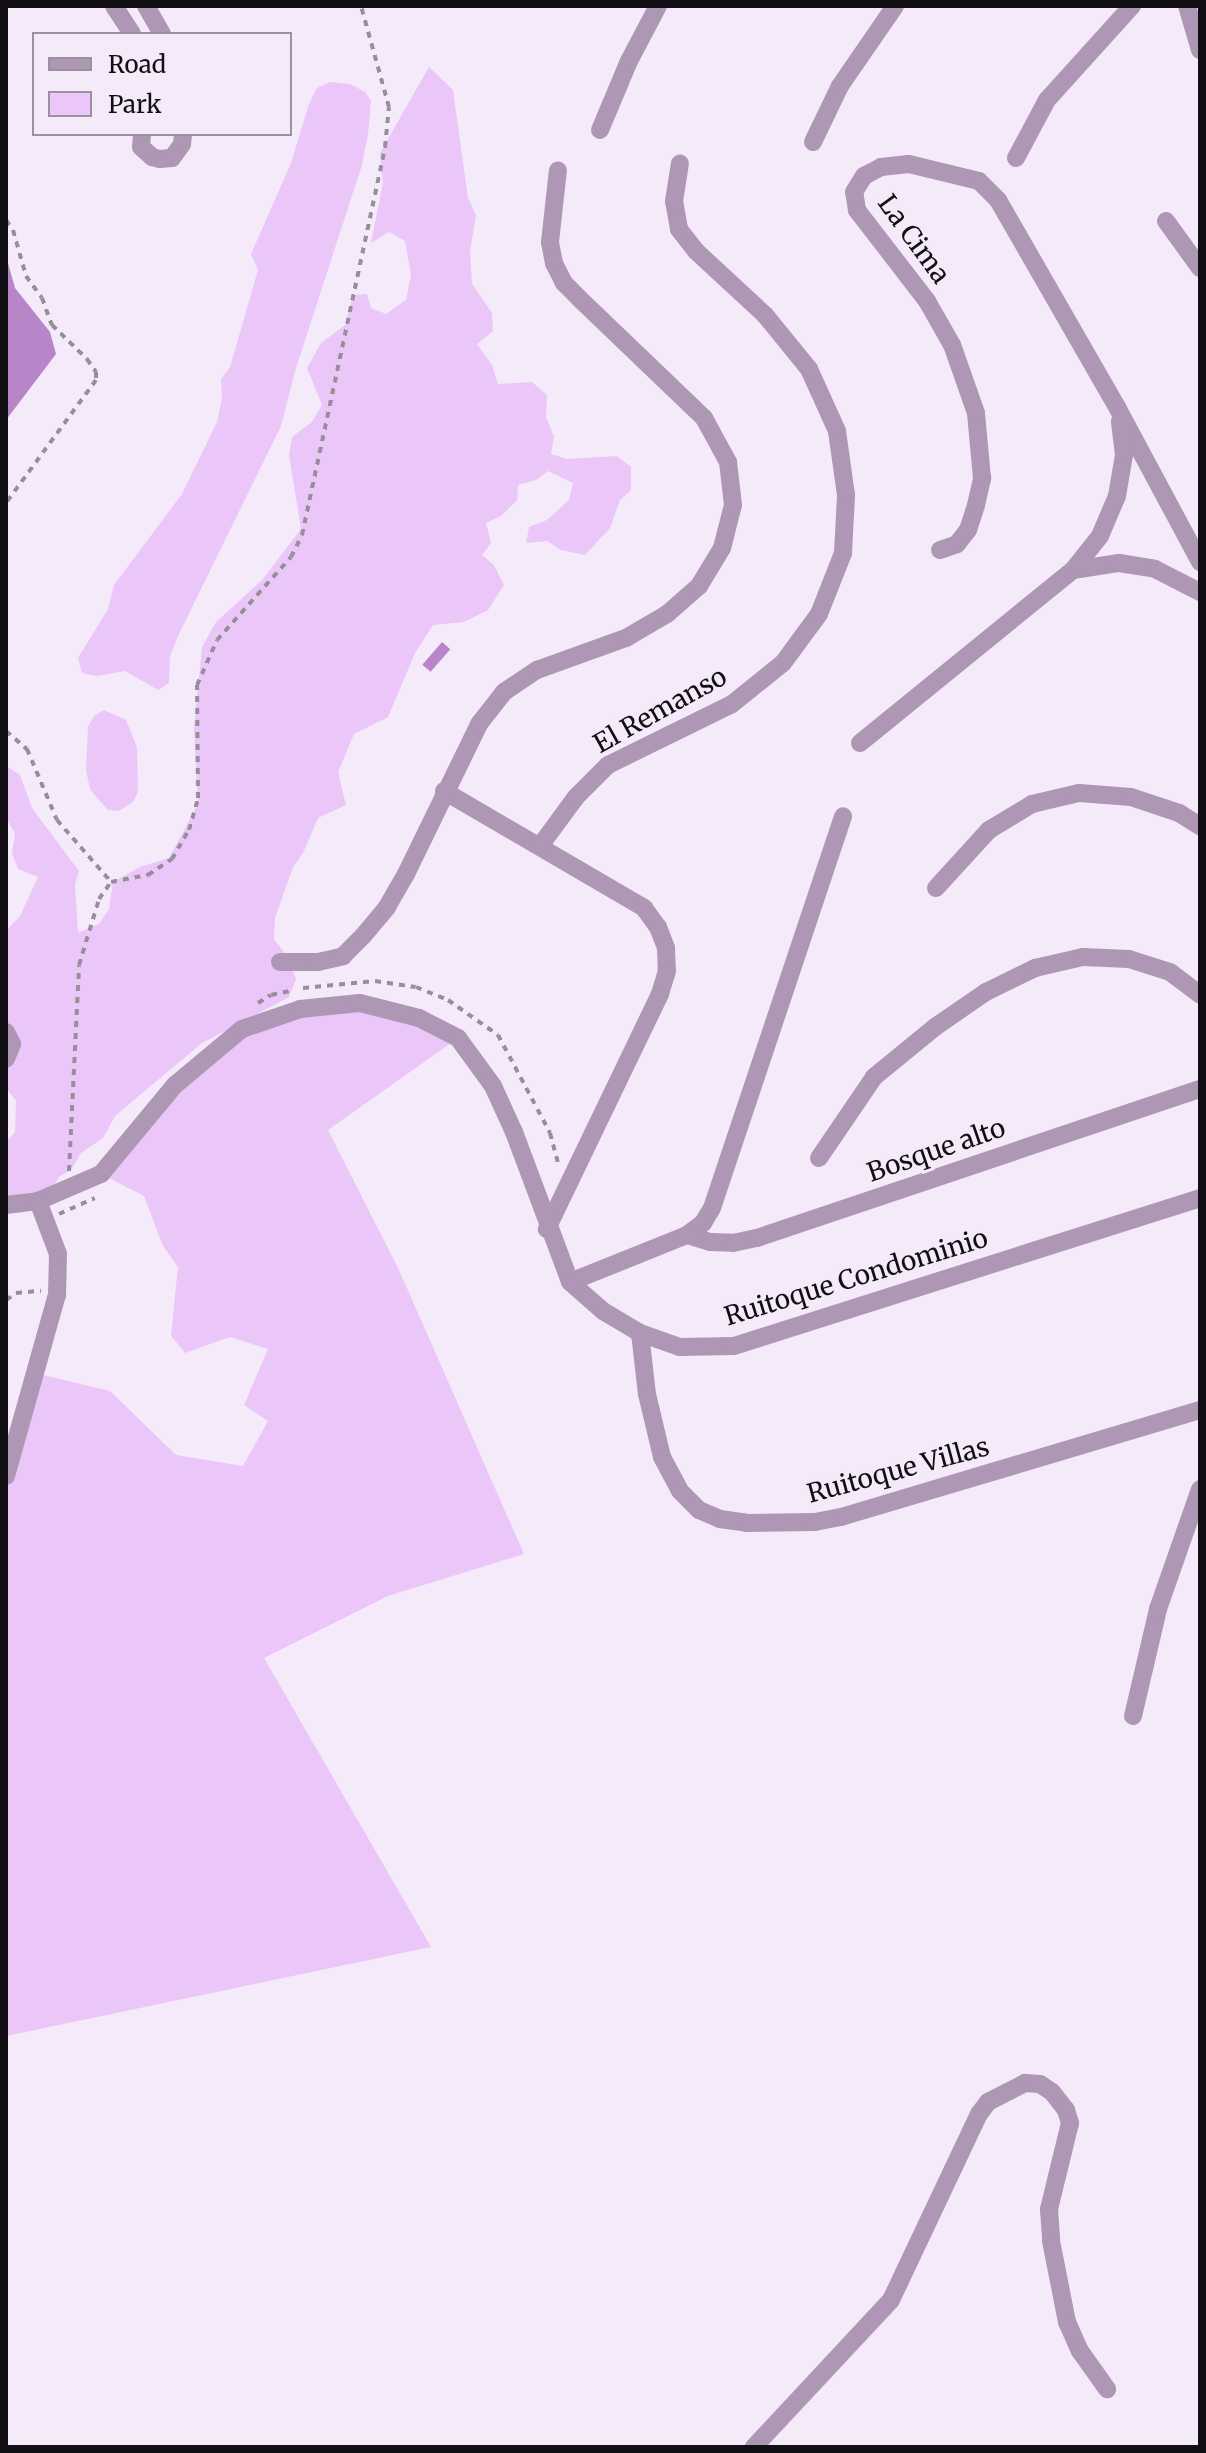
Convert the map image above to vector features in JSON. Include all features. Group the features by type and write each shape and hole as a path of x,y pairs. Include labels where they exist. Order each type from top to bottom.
{"street":[{"path":"114,6 131,32"},
{"path":"146,6 161,32"},
{"path":"600,130 629,61 658,6"},
{"path":"813,142 840,86 895,6"},
{"path":"1016,158 1047,100 1132,6"},
{"path":"1187,6 1200,50"},
{"path":"142,136 141,147 152,157 160,159 172,158 182,144 183,136"},
{"name":"El Remanso","path":"540,846 576,797 608,765 732,704 783,663 819,614 843,553 846,495 837,431 809,369 765,315 696,251 679,229 674,201 680,163"},
{"name":"La Cima","path":"940,550 957,544 968,530 976,505 982,478 976,413 952,345 940,323 857,210 854,192 864,176 881,167 909,164 951,171 979,181 998,200 1118,409 1200,562"},
{"path":"280,962 318,962 343,956 363,936 387,907 479,724 504,692 537,670 626,638 667,614 699,586 722,548 733,505 728,462 704,418 580,299 559,273 550,242 558,170"},
{"path":"1166,221 1200,268"},
{"name":"La Cima","path":"860,743 1073,570 1100,536 1117,496 1124,455 1118,409"},
{"path":"1073,570 1119,563 1155,569 1200,592"},
{"path":"444,791 644,908 658,927 666,948 667,971 660,994 547,1229"},
{"path":"936,888 989,830 1032,804 1048,800 1079,793 1131,797 1179,813 1200,826"},
{"path":"570,1282 687,1235 703,1223 712,1208 843,816"},
{"name":"Bosque alto","path":"819,1158 874,1077 973,1000 1035,968 1083,957 1129,959 1170,972 1200,995"},
{"name":"Ruitoque Condominio","path":"6,1205 42,1210 101,1174 175,1085 242,1029 300,1009 360,1003 419,1018 458,1038 493,1086 514,1132 547,1229 570,1282 603,1311 640,1333 680,1347 734,1346 1200,1198"},
{"path":"6,1032 12,1044 6,1059"},
{"name":"Bosque alto","path":"687,1235 721,1243 757,1238 1200,1089"},
{"path":"6,1476 57,1295 58,1254 42,1210"},
{"name":"Ruitoque Villas","path":"640,1333 647,1394 662,1457 680,1491 699,1510 720,1519 747,1523 815,1522 841,1517 1200,1410"},
{"path":"1133,1716 1158,1609 1200,1489"},
{"path":"754,2447 891,2300 979,2114 988,2102 1025,2083 1040,2084 1052,2092 1066,2110 1070,2123 1049,2209 1051,2241 1067,2322 1080,2351 1107,2389"}],"path":[{"path":"79,1166 69,1173 79,965 99,899 111,882 148,875 172,859 189,830 198,798 197,685 217,640 291,557 302,535 385,147 389,107 361,6"},
{"path":"6,220 13,230 26,276 42,298 52,325 96,372 96,380 6,503"},
{"path":"6,731 27,749 57,820 111,882"},
{"path":"247,1010 271,995 321,985 375,981 416,987 448,1000 498,1035 550,1133 558,1164"},
{"path":"42,1210 82,1207 100,1195"},
{"path":"6,1300 16,1293 34,1289 57,1295"}],"green space":[{"path":"429,67 453,90 468,198 476,215 470,251 472,284 492,313 493,331 477,344 492,365 498,384 532,382 547,395 546,417 554,437 551,454 567,459 617,456 631,467 631,490 620,500 610,528 585,555 561,550 547,541 526,543 529,527 547,520 569,500 573,483 548,471 536,480 518,485 517,500 501,516 486,523 491,543 482,555 494,565 504,585 488,610 464,622 433,625 415,653 388,717 354,734 338,772 346,805 318,818 303,853 293,867 275,918 274,939 287,956 296,979 289,997 202,1043 115,1116 103,1138 81,1153 71,1170 60,1176 50,1190 6,1197 6,1142 15,1132 16,1101 6,1088 6,931 20,916 38,877 18,869 12,853 15,834 6,818 6,766 20,775 32,808 79,871 75,884 78,933 99,924 109,909 113,882 140,867 169,858 198,804 194,728 202,647 216,622 262,580 301,529 289,455 292,437 312,422 322,405 307,368 321,343 345,325 353,295 367,294 371,308 386,314 406,300 411,275 405,241 389,232 371,243 383,183 380,153"},
{"path":"330,82 350,84 365,92 371,101 368,134 362,165 295,371 281,426 178,636 170,656 169,683 158,690 125,671 97,676 82,673 78,658 108,609 114,585 182,494 217,422 222,398 221,379 230,367 258,270 251,254 291,163 309,104 317,88"},
{"path":"104,710 126,720 137,747 138,792 133,802 119,811 108,810 98,799 90,789 86,770 88,727 94,716"},
{"path":"360,1003 458,1038 328,1130 399,1270 524,1554 388,1596 264,1658 431,1947 6,2036 6,1460 35,1373 110,1391 176,1455 243,1466 268,1421 244,1405 268,1349 230,1337 185,1353 171,1336 178,1267 163,1246 144,1196 101,1174 242,1029"}],"shaded area":[{"path":"6,256 15,288 50,332 56,354 6,420"},
{"path":"442,642 450,649 431,672 422,665"}]}
